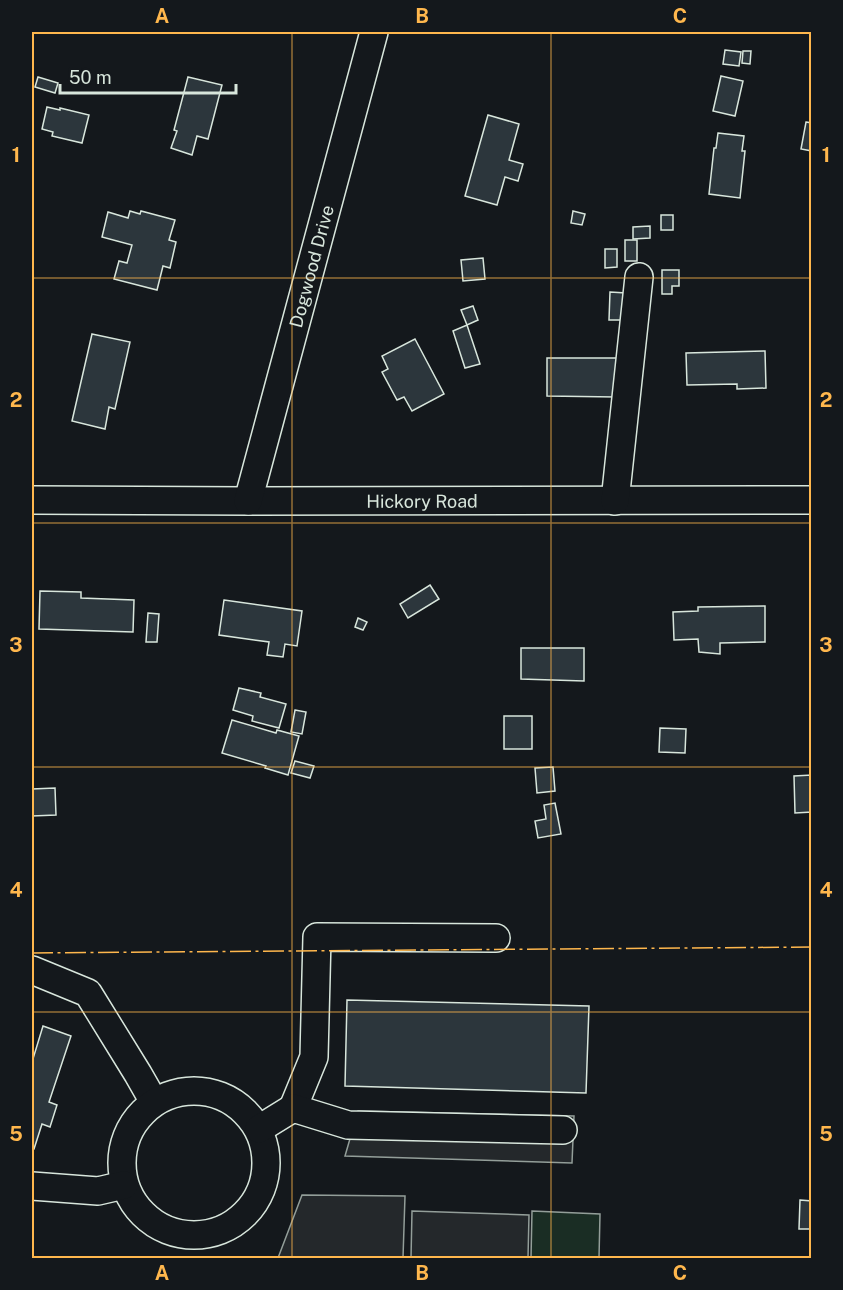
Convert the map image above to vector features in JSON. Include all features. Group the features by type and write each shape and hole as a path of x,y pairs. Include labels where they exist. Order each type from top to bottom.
{"street":[{"name":"Dogwood Drive","path":"248,501 374,32"},
{"path":"615,501 639,277"},
{"name":"Hickory Road","path":"32,500 812,500"},
{"path":"258,1129 293,1108 314,1057 317,937 496,938"},
{"path":"32,970 88,993 154,1102"},
{"path":"200,1090 224,1096 244,1109 258,1129 266,1152 266,1177 257,1199 242,1218 196,1247 152,1222 135,1206 124,1185 120,1161 125,1138 136,1118 154,1102 176,1092 200,1090"},
{"path":"293,1108 348,1125 563,1130"},
{"path":"32,1186 98,1191 124,1185"}],"green space":[{"path":"532,1211 600,1214 599,1258 531,1258"}],"shaded area":[{"path":"358,1111 574,1116 572,1163 345,1156"},
{"path":"302,1195 405,1196 403,1258 278,1258"},
{"path":"412,1211 529,1215 528,1258 411,1258"}],"building":[{"path":"725,50 741,52 739,66 723,64"},
{"path":"743,51 751,51 750,64 742,63"},
{"path":"721,76 743,81 735,116 713,111"},
{"path":"38,77 58,83 55,93 35,87"},
{"path":"188,77 222,85 208,139 197,136 192,155 171,148 177,131 174,130"},
{"path":"47,107 89,115 82,143 52,136 53,132 42,129"},
{"path":"488,115 519,124 509,160 523,164 518,181 505,177 497,205 465,196"},
{"path":"806,122 812,123 812,151 801,149"},
{"path":"718,133 744,136 742,151 745,151 740,198 709,194"},
{"path":"130,211 140,214 141,211 175,220 169,240 176,242 170,268 163,266 157,290 114,279 119,261 127,263 132,245 102,237 108,212 128,218"},
{"path":"573,211 585,214 582,225 571,223"},
{"path":"661,215 673,215 673,230 661,230"},
{"path":"650,226 650,238 633,239 633,227"},
{"path":"625,240 637,240 637,261 625,261"},
{"path":"605,249 617,249 617,267 605,268"},
{"path":"483,258 485,279 463,281 461,260"},
{"path":"662,270 679,270 679,286 672,286 672,294 662,294"},
{"path":"610,292 626,293 625,320 609,320"},
{"path":"473,306 478,320 467,325 461,310"},
{"path":"467,325 480,364 465,368 453,331"},
{"path":"92,334 130,342 115,409 109,407 105,429 72,421"},
{"path":"415,339 444,394 412,411 404,397 397,400 382,372 388,369 382,356"},
{"path":"765,351 766,388 737,389 737,384 687,385 686,353"},
{"path":"547,358 617,358 616,397 547,396"},
{"path":"430,585 439,599 408,618 400,604"},
{"path":"40,591 81,592 81,598 134,600 133,632 39,629"},
{"path":"224,600 302,611 297,646 285,644 283,657 267,655 269,642 219,635"},
{"path":"765,606 765,642 720,643 720,654 699,652 698,639 674,640 673,612 698,611 698,607"},
{"path":"148,613 159,614 157,642 146,642"},
{"path":"358,618 367,622 363,630 355,627"},
{"path":"521,648 584,648 584,681 521,679"},
{"path":"239,688 261,693 260,697 286,704 279,728 252,721 253,716 233,710"},
{"path":"295,710 306,712 302,734 291,732"},
{"path":"504,716 532,716 532,749 504,749"},
{"path":"232,720 276,733 277,730 299,736 288,775 222,753"},
{"path":"660,728 686,729 685,753 659,752"},
{"path":"295,761 314,766 310,778 291,773"},
{"path":"553,767 555,791 537,793 535,768"},
{"path":"812,775 812,812 795,813 794,776"},
{"path":"55,788 56,815 32,816 32,789"},
{"path":"555,803 561,834 538,838 535,821 546,819 544,805"},
{"path":"347,1000 589,1006 586,1093 345,1086"},
{"path":"43,1026 71,1036 49,1102 57,1105 50,1127 42,1124 34,1149 32,1149 32,1062"},
{"path":"800,1200 812,1201 812,1229 799,1229"}],"power":[{"path":"32,953 812,947"}]}
